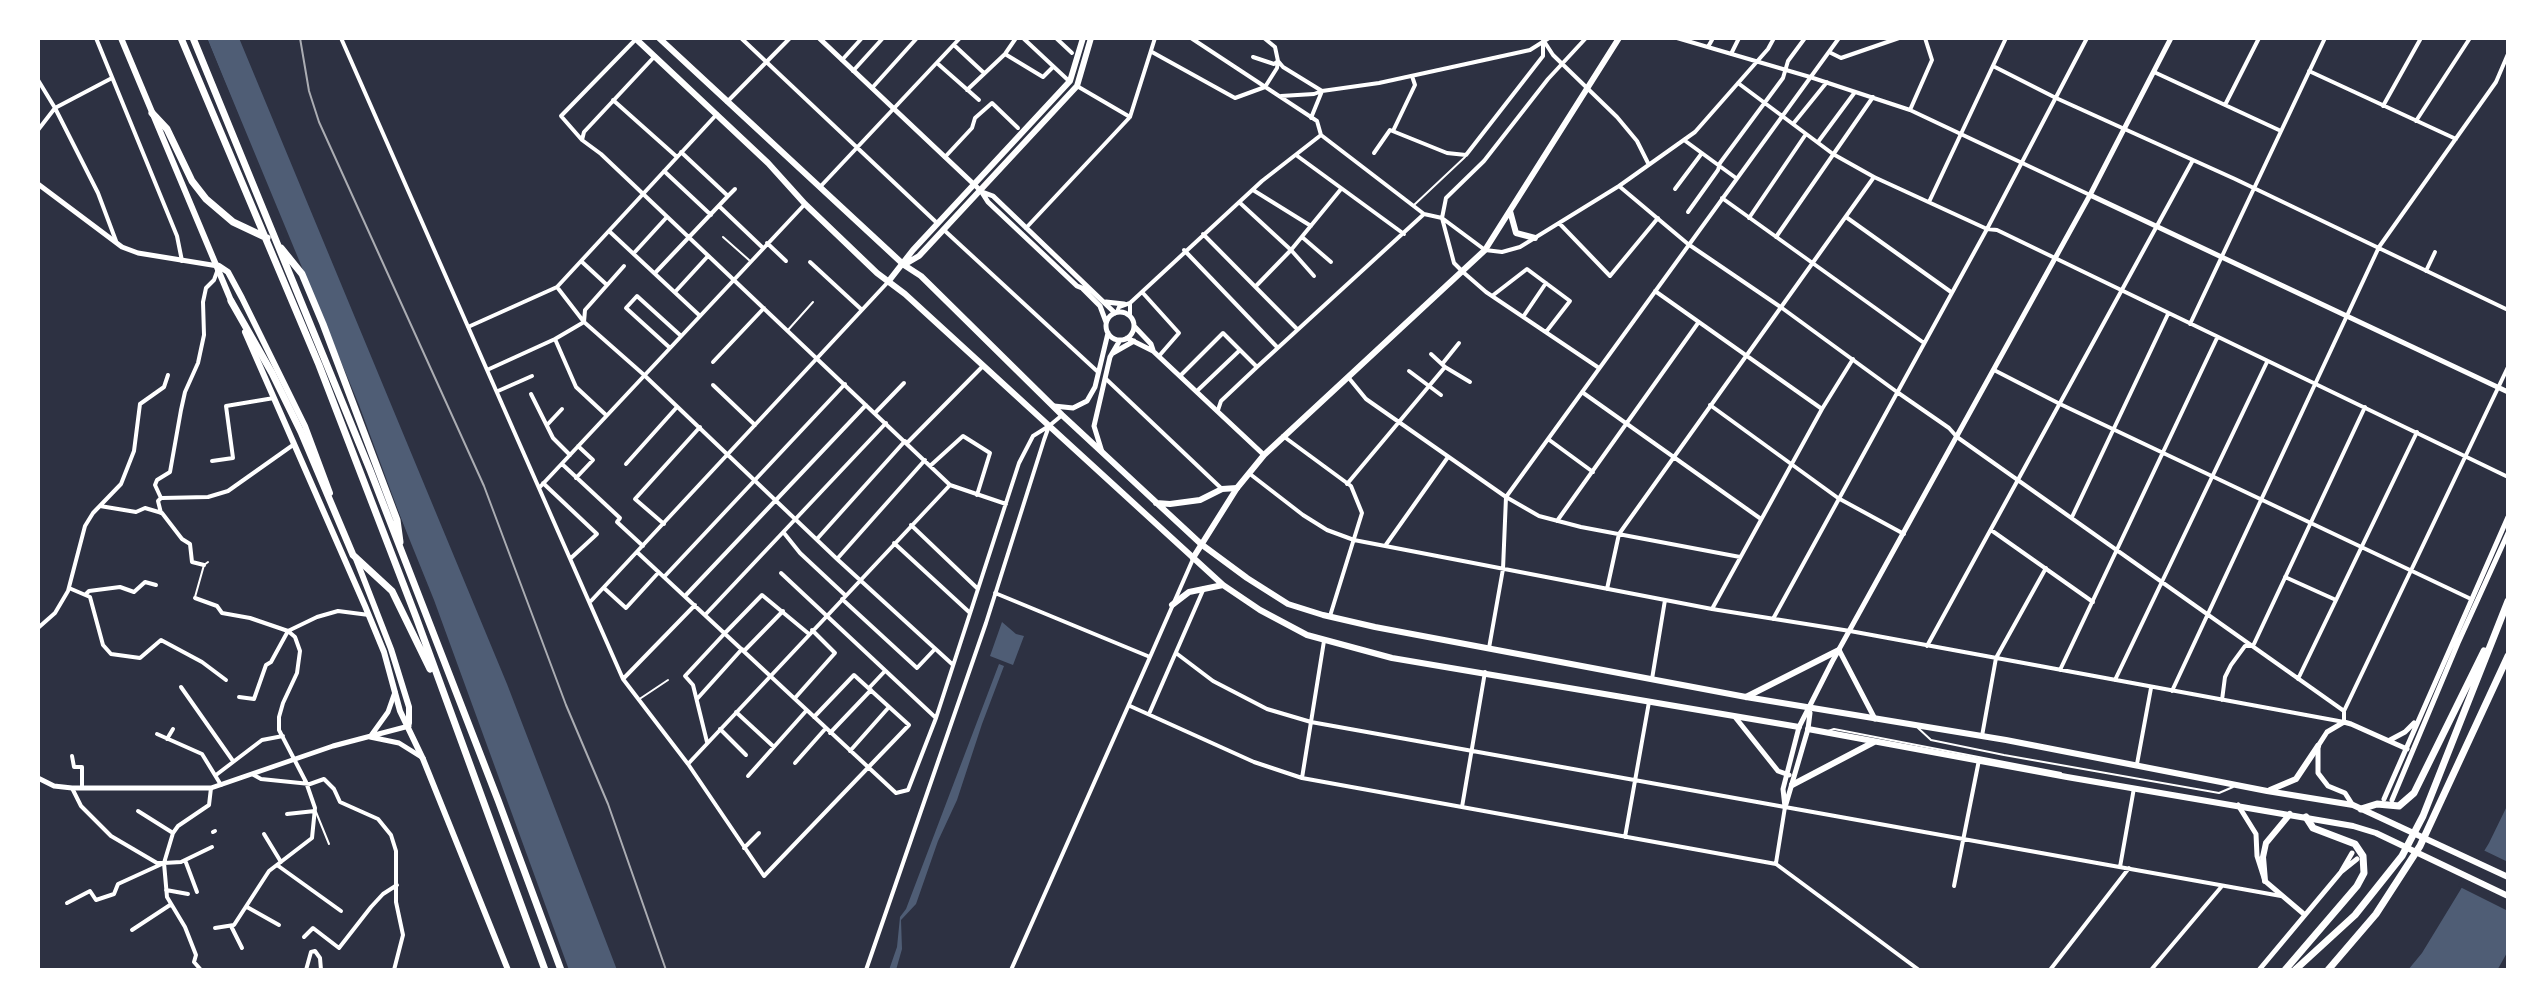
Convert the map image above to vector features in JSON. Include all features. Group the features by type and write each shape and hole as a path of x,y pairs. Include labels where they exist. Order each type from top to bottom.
{"highway":[{"path":"181,38 319,365 545,970"},
{"path":"193,38 351,424 561,970"},
{"path":"152,113 167,129 192,181 219,212 280,247 302,274 397,520 402,556"},
{"path":"231,301 301,432 353,555 392,591 450,712"},
{"path":"2295,970 2355,915 2402,856 2423,816 2508,601"},
{"path":"2357,807 2377,804 2399,806 2414,793 2493,635"},
{"path":"2328,970 2376,914 2420,846 2508,656"},
{"path":"2285,970 2364,873 2361,851 2351,841 2313,828 2306,817"}],"main road":[{"path":"121,38 219,266 220,276 369,615 384,652 400,711 423,759 508,970"},
{"path":"636,38 888,282 1223,585 1269,616 1324,641 1392,658 1649,700 2353,826 2376,833 2508,896"},
{"path":"659,38 904,265 921,276 1062,415 1201,544 1288,604 1329,617 1746,697 1982,736 2357,807 2508,877"},
{"path":"941,227 1070,81 1083,38"},
{"path":"888,282 913,250 981,191 1077,86 1091,38"},
{"path":"1193,558 1237,488 1264,455 1485,250 1619,38"},
{"path":"1510,211 1516,233 1535,238"},
{"path":"219,266 228,272 242,298 305,426 391,649 409,707 409,726"},
{"path":"295,444 304,444 316,456"},
{"path":"1156,503 1200,500 1222,489 1237,488"},
{"path":"326,513 334,515 337,509"},
{"path":"1172,605 1189,592 1223,585"},
{"path":"1746,697 1839,650"},
{"path":"1788,784 1875,741"},
{"path":"2267,791 2296,779 2318,746"},
{"path":"2265,881 2263,857 2266,843 2290,814"}],"street":[{"path":"96,38 177,236 182,261"},
{"path":"341,38 623,679 688,764 764,876 909,725 854,675 814,717"},
{"path":"636,38 561,116 582,140 950,485 1006,504"},
{"path":"741,38 1099,372"},
{"path":"727,102 790,38"},
{"path":"819,38 827,41 853,71 1100,306 1108,333 1099,372 1094,426 1102,453"},
{"path":"853,71 883,38"},
{"path":"872,88 917,38"},
{"path":"820,187 960,38"},
{"path":"967,90 1005,54 1016,38"},
{"path":"1023,38 1070,81 1130,117"},
{"path":"1056,38 1072,53"},
{"path":"1026,228 1130,117 1155,38"},
{"path":"1191,38 1317,121 1321,135 1424,214 1442,218 1485,250 1509,252 1619,186 1695,132 1757,62 1774,38"},
{"path":"1264,38 1275,47 1278,61 1296,77 1322,91"},
{"path":"1279,97 1336,91 1412,76 1530,50 1549,38"},
{"path":"1586,38 1548,79 1484,161 1446,198 1442,218 1454,263 1463,272 1492,296 1599,368"},
{"path":"1677,38 1910,110 2508,392"},
{"path":"1708,47 1713,38"},
{"path":"1731,54 1739,38"},
{"path":"1688,212 1783,78 1788,61 1805,38"},
{"path":"1489,648 1503,569 1506,497 1839,38"},
{"path":"1829,52 1841,58 1899,38"},
{"path":"1910,110 1932,60 1925,38"},
{"path":"1929,202 2006,38"},
{"path":"1773,619 1987,229 2087,38"},
{"path":"1776,864 1799,727 2090,195 2171,38"},
{"path":"2225,105 2259,38"},
{"path":"2190,324 2325,38"},
{"path":"2383,106 2421,38"},
{"path":"2416,121 2470,38"},
{"path":"842,60 860,39"},
{"path":"1542,40 1587,90 1617,117 1637,141 1649,165"},
{"path":"1374,153 1390,130 1447,153 1466,155 1543,56 1542,40"},
{"path":"954,45 984,73"},
{"path":"1151,51 1235,98 1265,87 1278,61"},
{"path":"1005,54 1043,77 1053,67"},
{"path":"2172,691 2379,247 2496,82 2508,54"},
{"path":"582,140 584,132 655,56"},
{"path":"1253,57 1274,64 1278,61"},
{"path":"937,63 979,100"},
{"path":"1993,66 2508,310"},
{"path":"2309,71 2456,139"},
{"path":"2154,72 2281,131"},
{"path":"1393,131 1415,85 1412,76"},
{"path":"38,130 55,108 112,78"},
{"path":"38,80 98,193 117,243"},
{"path":"1793,124 1827,82"},
{"path":"1738,83 1833,154 1874,177 1987,229 1997,230 2508,477"},
{"path":"1311,118 1322,91"},
{"path":"1818,142 1855,92"},
{"path":"1775,237 1873,97"},
{"path":"613,100 728,196"},
{"path":"945,157 972,128 975,118 992,103 1018,128"},
{"path":"468,327 557,287 717,114"},
{"path":"1749,218 1806,134"},
{"path":"1106,322 1119,307 1142,292 1239,202 1321,135"},
{"path":"1684,140 1736,178"},
{"path":"1675,189 1702,153"},
{"path":"1296,155 1404,234"},
{"path":"1927,646 2193,160"},
{"path":"664,171 711,215"},
{"path":"1607,589 1619,534 1874,177"},
{"path":"38,184 117,243 138,253 219,266 214,280 206,288 203,302 204,335 198,363 185,392 170,472 157,480 155,485 161,498"},
{"path":"1619,186 1688,244 2344,711"},
{"path":"655,273 735,189"},
{"path":"1256,286 1291,250 1341,189"},
{"path":"1253,190 1311,226"},
{"path":"981,191 993,196 1116,313 1130,316"},
{"path":"1722,198 1924,343"},
{"path":"1239,202 1314,276"},
{"path":"539,488 805,204"},
{"path":"719,206 786,261"},
{"path":"1218,410 1221,401 1277,347 1424,214"},
{"path":"1846,217 1952,292"},
{"path":"634,253 666,218"},
{"path":"1559,223 1610,276 1658,218"},
{"path":"609,231 699,315"},
{"path":"1203,234 1297,329"},
{"path":"1302,237 1331,262"},
{"path":"1184,250 1277,347"},
{"path":"2426,271 2435,252"},
{"path":"675,292 708,256"},
{"path":"581,261 607,285"},
{"path":"810,262 862,310"},
{"path":"584,322 585,310 624,266"},
{"path":"1492,296 1527,269 1570,301 1546,333"},
{"path":"591,601 888,282"},
{"path":"1523,317 1546,283"},
{"path":"557,287 584,322 952,664"},
{"path":"1655,291 1822,409"},
{"path":"1142,292 1179,333 1156,353"},
{"path":"669,347 626,308 637,296 680,335"},
{"path":"1103,300 1127,303"},
{"path":"1127,303 1134,326 1156,353"},
{"path":"713,362 764,308"},
{"path":"2072,517 2168,314"},
{"path":"487,370 584,322"},
{"path":"1557,521 1698,323"},
{"path":"1053,405 1073,408 1081,405 1105,378 1112,354 1134,326"},
{"path":"1108,333 1134,341 1156,353 1264,455"},
{"path":"1181,375 1223,333 1257,367"},
{"path":"2060,670 2217,338"},
{"path":"555,339 576,387 606,415"},
{"path":"1112,354 1134,341"},
{"path":"1347,484 1430,387 1459,343"},
{"path":"1198,390 1240,350"},
{"path":"1431,354 1470,382"},
{"path":"1712,609 1822,409 1853,359"},
{"path":"2115,680 2267,362"},
{"path":"817,539 906,442 983,366"},
{"path":"2344,722 2344,711 2508,367"},
{"path":"1994,370 2112,430 2471,599"},
{"path":"1409,371 1441,395"},
{"path":"38,628 55,613 69,588 85,528 121,484 134,451 140,404 164,387 168,375"},
{"path":"497,392 532,376"},
{"path":"1348,377 1366,399 1506,497 1539,516 1740,557"},
{"path":"1105,378 1222,489"},
{"path":"875,413 904,383"},
{"path":"664,577 845,384"},
{"path":"713,385 756,425"},
{"path":"1582,392 1761,519"},
{"path":"531,394 553,438 571,455"},
{"path":"212,461 233,458 226,406 275,398"},
{"path":"685,596 866,405"},
{"path":"1710,405 1838,498 1904,534"},
{"path":"626,464 677,407"},
{"path":"2253,646 2365,407"},
{"path":"547,425 562,409"},
{"path":"637,552 896,793 908,790 936,718 1019,463 1033,436 1062,415"},
{"path":"705,615 886,423"},
{"path":"866,970 1049,426"},
{"path":"664,524 635,499 700,427"},
{"path":"2298,679 2417,431"},
{"path":"930,466 963,436 990,453 977,495"},
{"path":"1283,436 1347,484 1362,513 1329,617"},
{"path":"1548,439 1593,472"},
{"path":"161,498 208,497 228,491 295,444"},
{"path":"576,478 593,460 578,446"},
{"path":"1385,546 1448,457"},
{"path":"837,559 925,460"},
{"path":"562,464 620,518 617,522 643,546"},
{"path":"1250,474 1303,515 1327,530 1354,540 1712,609 1850,631 2344,722 2409,750"},
{"path":"543,483 597,534 571,558"},
{"path":"688,764 950,485"},
{"path":"161,498 158,501 161,513 182,539 190,544 192,562 206,563"},
{"path":"100,506 136,512 145,508 161,513"},
{"path":"2392,800 2418,720 2508,517"},
{"path":"911,525 978,589"},
{"path":"1991,530 2093,602"},
{"path":"784,533 843,597 917,668 934,650"},
{"path":"2384,799 2508,533"},
{"path":"894,543 970,613"},
{"path":"1011,970 1193,558"},
{"path":"1982,736 1996,658 2046,568"},
{"path":"604,588 626,608 658,572"},
{"path":"781,573 936,718"},
{"path":"2285,577 2336,600"},
{"path":"69,588 86,594 120,587 134,592 145,582 156,585"},
{"path":"1149,714 1205,588"},
{"path":"995,593 1150,657"},
{"path":"86,594 93,606 103,645 111,654 140,658 161,640 202,662 226,680"},
{"path":"707,742 693,685 685,676 762,595 835,653 795,698"},
{"path":"195,598 217,606 222,613 250,618 288,631 295,637 300,651 297,673 279,717 283,736 306,782 315,811 312,838 269,871 240,919 231,926 215,928"},
{"path":"1652,679 1665,600"},
{"path":"623,679 695,605"},
{"path":"239,697 254,699 266,665 271,662 288,631 338,611 369,615"},
{"path":"697,699 783,611"},
{"path":"1302,778 1324,641"},
{"path":"2222,700 2225,677 2231,665 2245,646 2253,646"},
{"path":"1839,650 1876,720"},
{"path":"1176,653 1213,681 1267,709 1311,722 2283,897"},
{"path":"795,763 885,671"},
{"path":"1462,807 1485,672"},
{"path":"181,687 233,761"},
{"path":"2137,764 2151,687"},
{"path":"370,737 388,712 395,692"},
{"path":"1625,837 1649,700"},
{"path":"1130,706 1254,762 1302,778 1776,864 1919,970"},
{"path":"850,751 889,707"},
{"path":"1790,775 1808,729 1811,708"},
{"path":"748,776 806,711"},
{"path":"736,712 774,747"},
{"path":"1734,716 1788,784"},
{"path":"2389,740 2405,732 2418,720"},
{"path":"2344,722 2327,732 2318,746 2317,765 2320,777 2328,786 2345,793 2357,807"},
{"path":"38,778 54,786 72,788 211,788 409,726"},
{"path":"167,739 173,729"},
{"path":"720,729 746,755"},
{"path":"157,734 202,754 221,785"},
{"path":"216,775 262,740 283,736"},
{"path":"370,737 399,743 423,759"},
{"path":"72,756 74,767 82,767 82,788"},
{"path":"1954,886 1979,760"},
{"path":"1778,771 1790,775"},
{"path":"252,774 261,779 310,784 324,779 334,789 340,802 378,819 391,835 396,851 397,914 403,935 394,970"},
{"path":"72,788 81,806 111,836 157,863 185,860 212,847"},
{"path":"201,970 194,962 196,955 185,927 170,905 164,863 173,833 178,826 209,805 211,788"},
{"path":"2120,867 2134,788"},
{"path":"2238,805 2256,834 2257,856 2265,881 2305,915"},
{"path":"138,811 173,833"},
{"path":"287,814 315,811"},
{"path":"744,848 759,833"},
{"path":"264,834 279,864 341,911"},
{"path":"2259,970 2341,872 2352,853"},
{"path":"185,860 197,892"},
{"path":"2341,872 2361,860"},
{"path":"67,903 90,891 96,900 114,894 118,884 164,863"},
{"path":"2050,970 2129,868"},
{"path":"304,937 313,928 339,948 371,907 397,885"},
{"path":"2151,970 2222,886"},
{"path":"166,890 188,894"},
{"path":"132,930 170,905"},
{"path":"247,907 279,925"},
{"path":"231,926 242,948"},
{"path":"306,970 311,952 315,951 320,958 321,970"}],"lane":[{"path":"1413,206 1466,155"},
{"path":"723,237 750,261"},
{"path":"788,330 813,302"},
{"path":"195,598 206,563"},
{"path":"637,701 668,680"},
{"path":"1916,726 1931,740 2004,755 2219,793 2238,785"},
{"path":"1823,732 1834,729 1872,736 2060,772 2067,777"},
{"path":"315,811 329,844"}],"water":[{"path":"207,38 239,38 507,684 617,970 569,970 434,600"},
{"path":"1002,622 1016,634 1024,636 1013,665 990,656"},
{"path":"999,664 1004,666 957,800 938,841 916,904 901,920 902,949 896,970 889,970 897,947 900,917 906,909"},
{"path":"2508,804 2508,951 2499,967 2497,970 2408,970 2422,953 2489,843"}],"pier":[{"path":"203,38 207,38 359,405 568,970 565,970 430,602"},
{"path":"2481,849 2508,862 2508,911 2458,886"}],"railway":[{"path":"300,38 309,91 319,122 484,486 566,705 608,804 666,970"}]}
